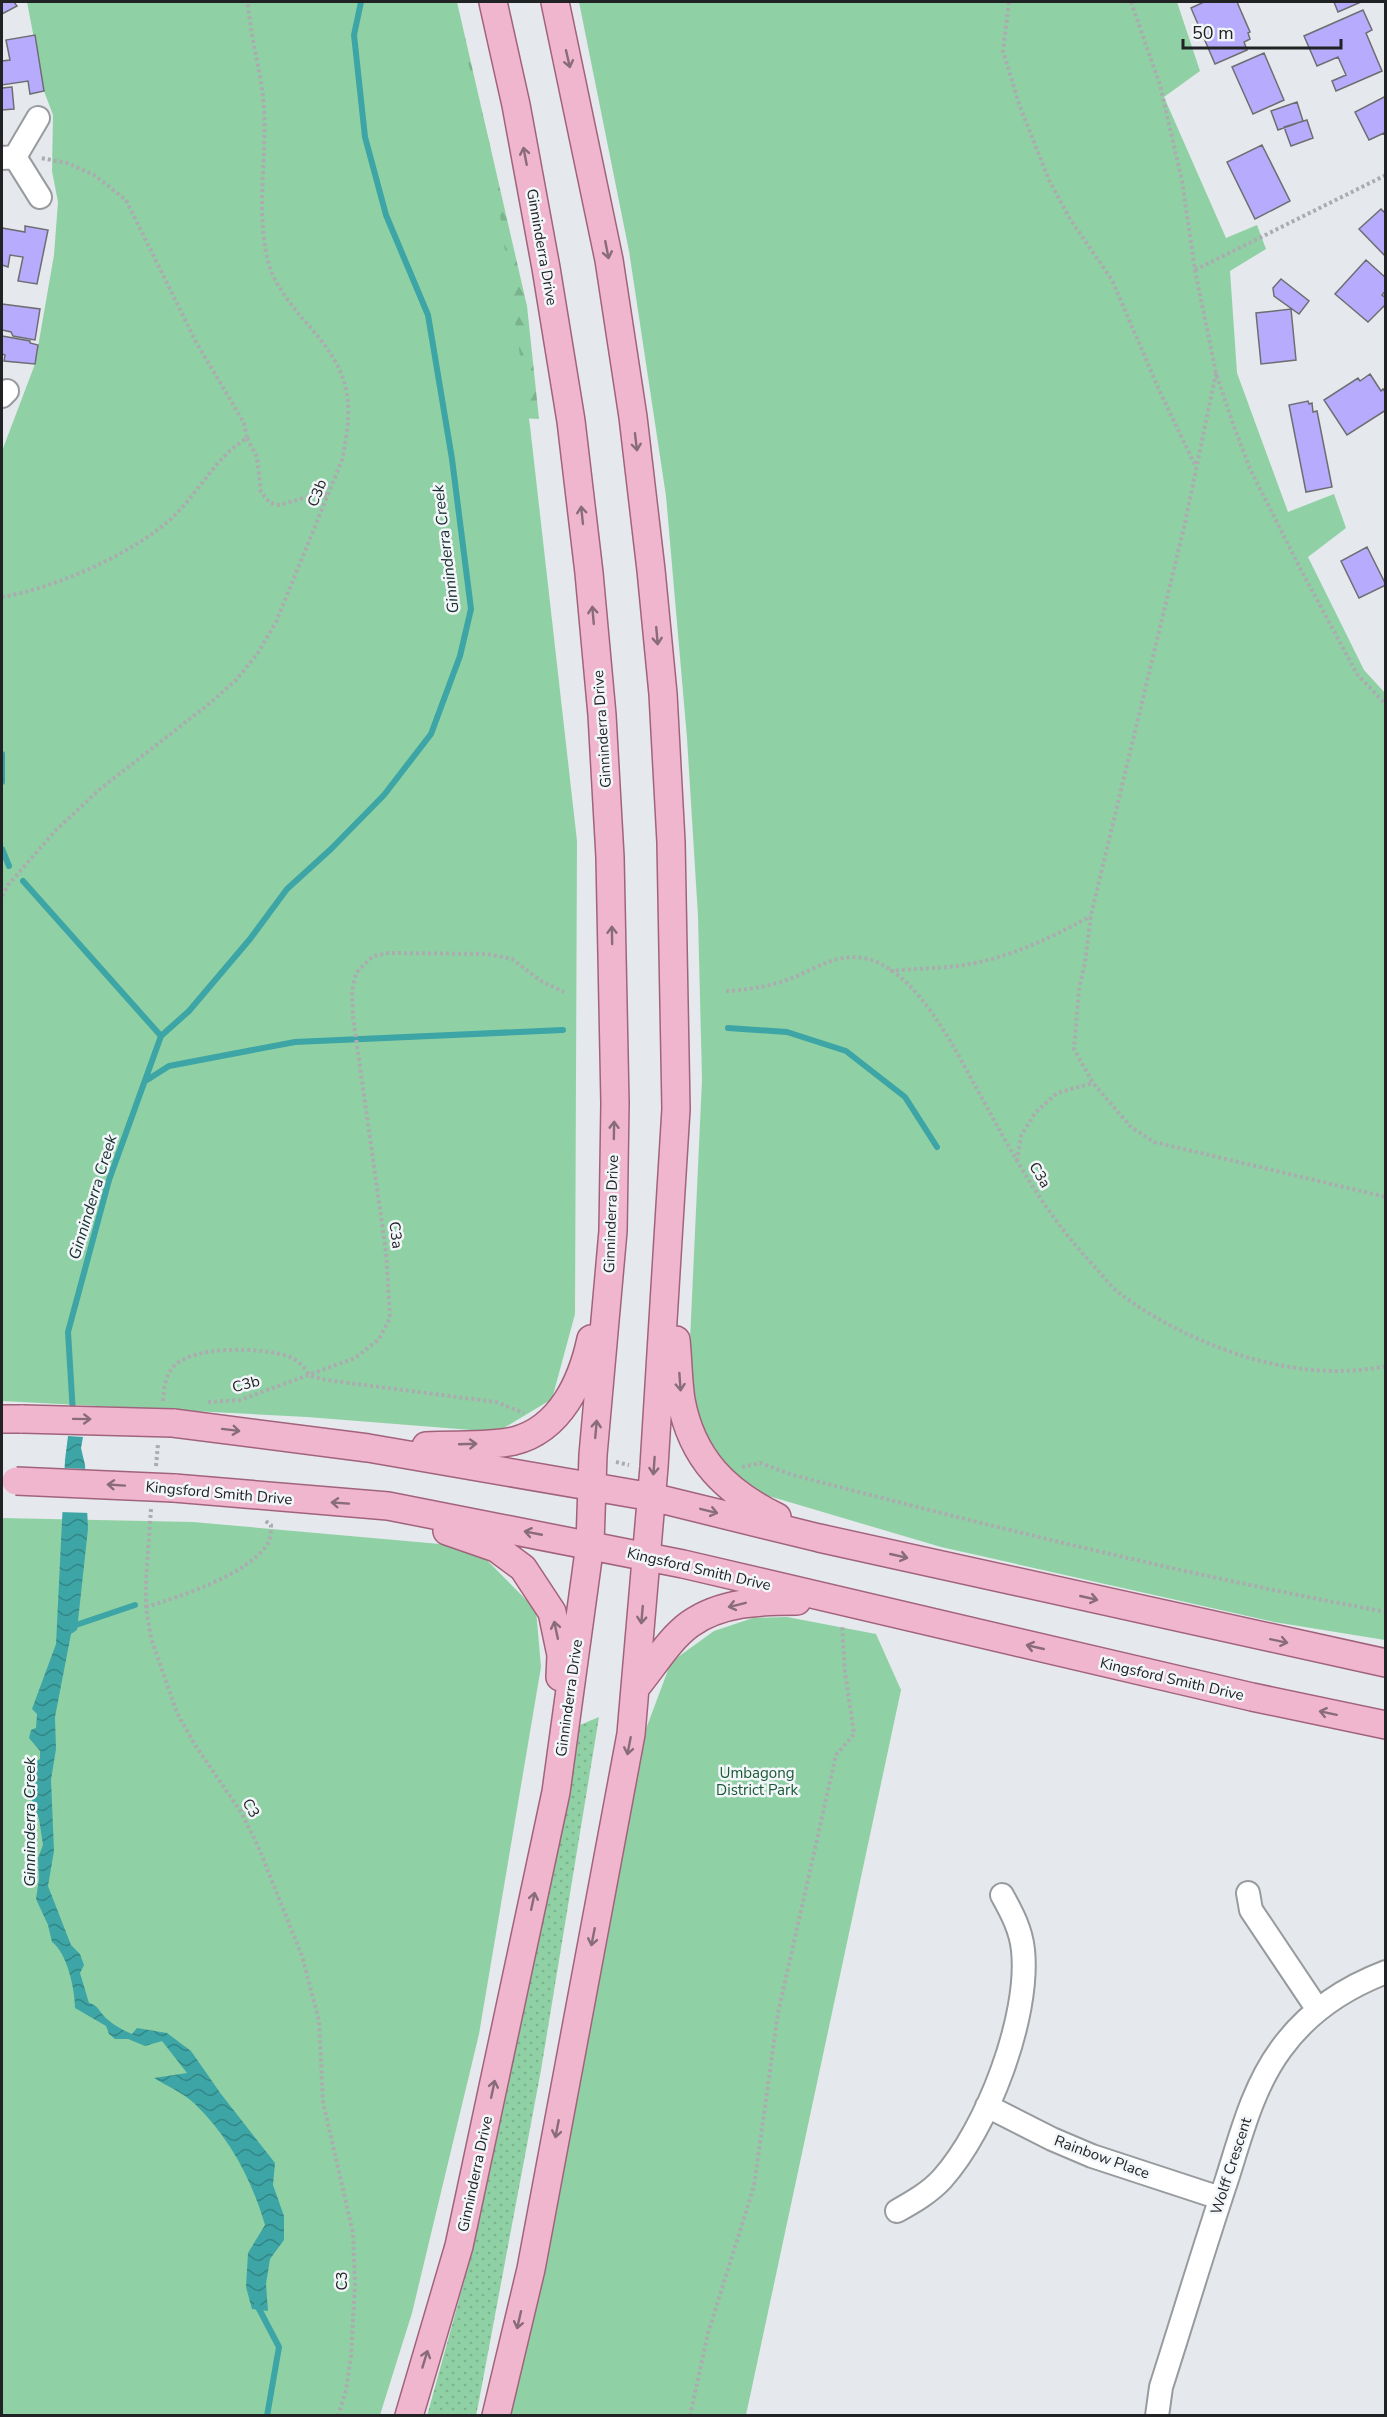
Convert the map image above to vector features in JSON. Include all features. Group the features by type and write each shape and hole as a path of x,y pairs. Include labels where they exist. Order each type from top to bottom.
{"main road":[{"name":"Ginninderra Drive","path":"409,2415 459,2246 556,1792 590,1544 592,1487 613,1231 615,1103 610,857 602,715 589,573 571,421 546,268 516,105 493,2"},
{"path":"496,2415 531,2269 631,1734 652,1497 676,1109 671,842 663,694 633,417 609,260 555,2"},
{"path":"368,1448 504,1442 525,1437 554,1416 577,1386 585,1365 613,1231"},
{"path":"668,1261 681,1399 687,1425 698,1450 714,1472 734,1492 759,1508 819,1538"},
{"path":"12,1419 165,1423 368,1448 567,1481 652,1497 819,1538 1386,1663"},
{"name":"Kingsford Smith Drive","path":"9,1481 165,1481 388,1506 647,1556 1252,1697 1386,1725"},
{"path":"388,1506 459,1536 496,1548 523,1569 552,1612 561,1655 556,1792"},
{"path":"636,1688 689,1625 713,1611 751,1602 839,1601"}],"street":[{"path":"38,118 8,157 40,197"},
{"path":"1248,1893 1251,1910 1318,2010"},
{"path":"897,2211 919,2198 940,2181 954,2164 987,2106 1006,2060 1019,2010 1024,1979 1023,1949 1016,1920 1002,1895"},
{"name":"Wolff Crescent","path":"1157,2415 1161,2387 1220,2198 1249,2111 1263,2079 1280,2050 1318,2010 1364,1980 1386,1972"},
{"name":"Rainbow Place","path":"987,2106 1052,2139 1092,2156 1220,2198"}],"path":[{"name":"C3b","path":"2,896 8,885 56,830 100,789 210,704 236,680 258,653 276,622 342,460 348,434 350,406 344,379 333,355 285,296 270,267 262,218 263,93 250,30 249,2"},
{"path":"1010,2 1003,51 1019,104 1049,180 1070,219 1112,280 1160,392 1197,468"},
{"path":"1131,2 1160,85 1182,181 1195,270 1216,373 1250,469 1357,674 1386,705"},
{"path":"8,157 47,159 67,163 94,176 126,200 196,342 244,423 247,438 257,457 261,492 270,503 280,505 314,495 329,495"},
{"path":"1195,270 1386,175"},
{"path":"1216,373 1197,468 1091,915 1079,989 1074,1049 1093,1083 1131,1127 1154,1142 1386,1197"},
{"path":"2,597 45,587 96,566 146,538 174,516 199,490 231,447 247,438"},
{"path":"890,970 967,964 1001,957 1042,942 1091,915"},
{"name":"C3a","path":"310,1376 355,1358 378,1339 390,1318 386,1252 353,1017 352,991 356,973 373,956 389,953 487,954 512,959 542,981 564,992"},
{"name":"C3a","path":"726,991 748,990 784,981 837,958 855,957 874,961 890,970 923,1001 942,1027 1034,1190 1072,1243 1120,1294 1172,1327 1216,1347 1260,1361 1313,1370 1370,1370 1386,1366"},
{"path":"1017,1161 1021,1136 1035,1113 1057,1093 1093,1083"},
{"path":"165,1481 165,1381 172,1369 197,1353 275,1353 296,1360 310,1376 326,1380 496,1402 528,1415"},
{"name":"C3b","path":"197,1403 240,1400 310,1376"},
{"path":"616,1462 629,1465"},
{"path":"735,1469 760,1463 793,1475 1059,1542 1321,1600 1386,1612"},
{"name":"C3","path":"152,1507 146,1607 151,1638 174,1706 195,1745 241,1812 258,1846 302,1956 319,2021 323,2102 353,2234 355,2285 351,2356 346,2390 338,2415"},
{"path":"146,1607 184,1595 228,1575 256,1558 268,1543 271,1525 257,1518"},
{"path":"690,2415 708,2333 754,2186 778,2013 836,1755 854,1734 845,1672 839,1601"}],"green space":[{"path":"27,2 452,2 490,145 530,426 577,841 575,1314 552,1399 497,1432 307,1417 2,1401 2,451 35,364 54,255 58,202 52,171 53,115 44,91"},
{"path":"426,2 457,2 527,306 539,419 500,417"},
{"path":"579,2 1177,2 1200,71 1164,97 1226,238 1257,225 1266,249 1230,271 1237,373 1288,512 1334,494 1346,528 1308,557 1364,670 1385,693 1385,1640 1274,1622 941,1547 762,1494 710,1459 688,1384 702,1080 698,916 687,738 666,496 629,251"},
{"path":"2,1518 193,1522 474,1547 536,1610 541,1667 479,2034 412,2313 380,2415 2,2416"},
{"name":"Umbagong District Park","path":"787,1617 876,1634 901,1690 746,2415 505,2416 640,1745 671,1662 714,1631 753,1618"},
{"path":"599,1717 541,2070 476,2415 427,2416 470,2260 506,2066 580,1725"}],"water":[{"path":"68,1436 83,1437 81,1448 85,1465 88,1529 77,1630 71,1634 55,1717 56,1749 51,1780 54,1851 48,1886 71,1945 80,1954 84,1965 80,1973 89,2003 96,2006 106,2018 132,2034 137,2028 167,2033 191,2051 221,2094 275,2163 273,2185 284,2216 284,2240 270,2259 266,2284 268,2311 252,2309 246,2287 248,2253 265,2225 253,2191 238,2160 218,2130 194,2103 154,2078 187,2073 162,2041 145,2046 128,2039 115,2039 109,2034 106,2026 75,2008 74,1991 66,1963 52,1942 48,1925 36,1899 39,1879 38,1858 43,1845 39,1819 30,1795 30,1766 40,1759 40,1751 29,1738 31,1730 36,1728 37,1714 32,1709 56,1644"}],"pier":[{"path":"61,1468 88,1469 90,1513 59,1512"}],"building":[{"path":"2,2 14,2 17,6 2,14"},
{"path":"1204,2 1237,2 1250,32 1248,33 1250,39 1244,42 1247,50 1215,64 1191,8"},
{"path":"1334,2 1361,2 1338,12"},
{"path":"1363,10 1372,30 1366,33 1382,71 1336,91 1332,81 1346,75 1338,57 1317,66 1304,36"},
{"path":"35,35 44,91 30,94 28,81 2,85 2,61 10,60 6,40"},
{"path":"1264,53 1284,100 1253,114 1232,67"},
{"path":"12,87 14,109 2,110 2,88"},
{"path":"1386,96 1386,136 1384,133 1369,140 1355,112"},
{"path":"1297,102 1303,121 1278,130 1271,111"},
{"path":"1307,120 1313,138 1291,146 1284,127"},
{"path":"1262,145 1290,201 1255,219 1227,162"},
{"path":"1381,209 1386,214 1386,257 1359,229"},
{"path":"25,226 48,230 37,284 18,281 23,257 10,255 8,267 2,265 2,228 25,232"},
{"path":"1366,260 1386,278 1386,290 1382,295 1386,298 1386,304 1368,322 1335,294"},
{"path":"1281,279 1309,301 1299,314 1274,296 1273,288"},
{"path":"2,304 40,309 35,340 13,336 11,332 2,330"},
{"path":"1291,309 1296,360 1261,364 1256,313"},
{"path":"2,336 30,341 38,345 35,364 4,361"},
{"path":"1370,374 1381,391 1383,389 1386,393 1386,410 1347,435 1324,400 1358,378 1360,381"},
{"path":"1308,401 1309,404 1312,403 1313,412 1317,411 1332,487 1306,492 1289,405"},
{"path":"1367,547 1386,585 1359,598 1341,561"}],"waterway":[{"name":"Ginninderra Creek","path":"73,1414 68,1332 109,1180 161,1036 189,1011 250,939 287,889 331,849 384,795 431,734 460,656 471,609 452,459 428,315 386,215 365,137 354,35 361,2"},
{"path":"2,754 2,782"},
{"path":"2,849 9,866"},
{"path":"23,881 161,1036"},
{"path":"728,1028 787,1032 846,1051 905,1097 937,1147"},
{"path":"147,1080 169,1066 295,1042 563,1030"},
{"path":"70,1627 135,1605"},
{"name":"Ginninderra Creek","path":"257,2305 279,2347 267,2416"}]}
